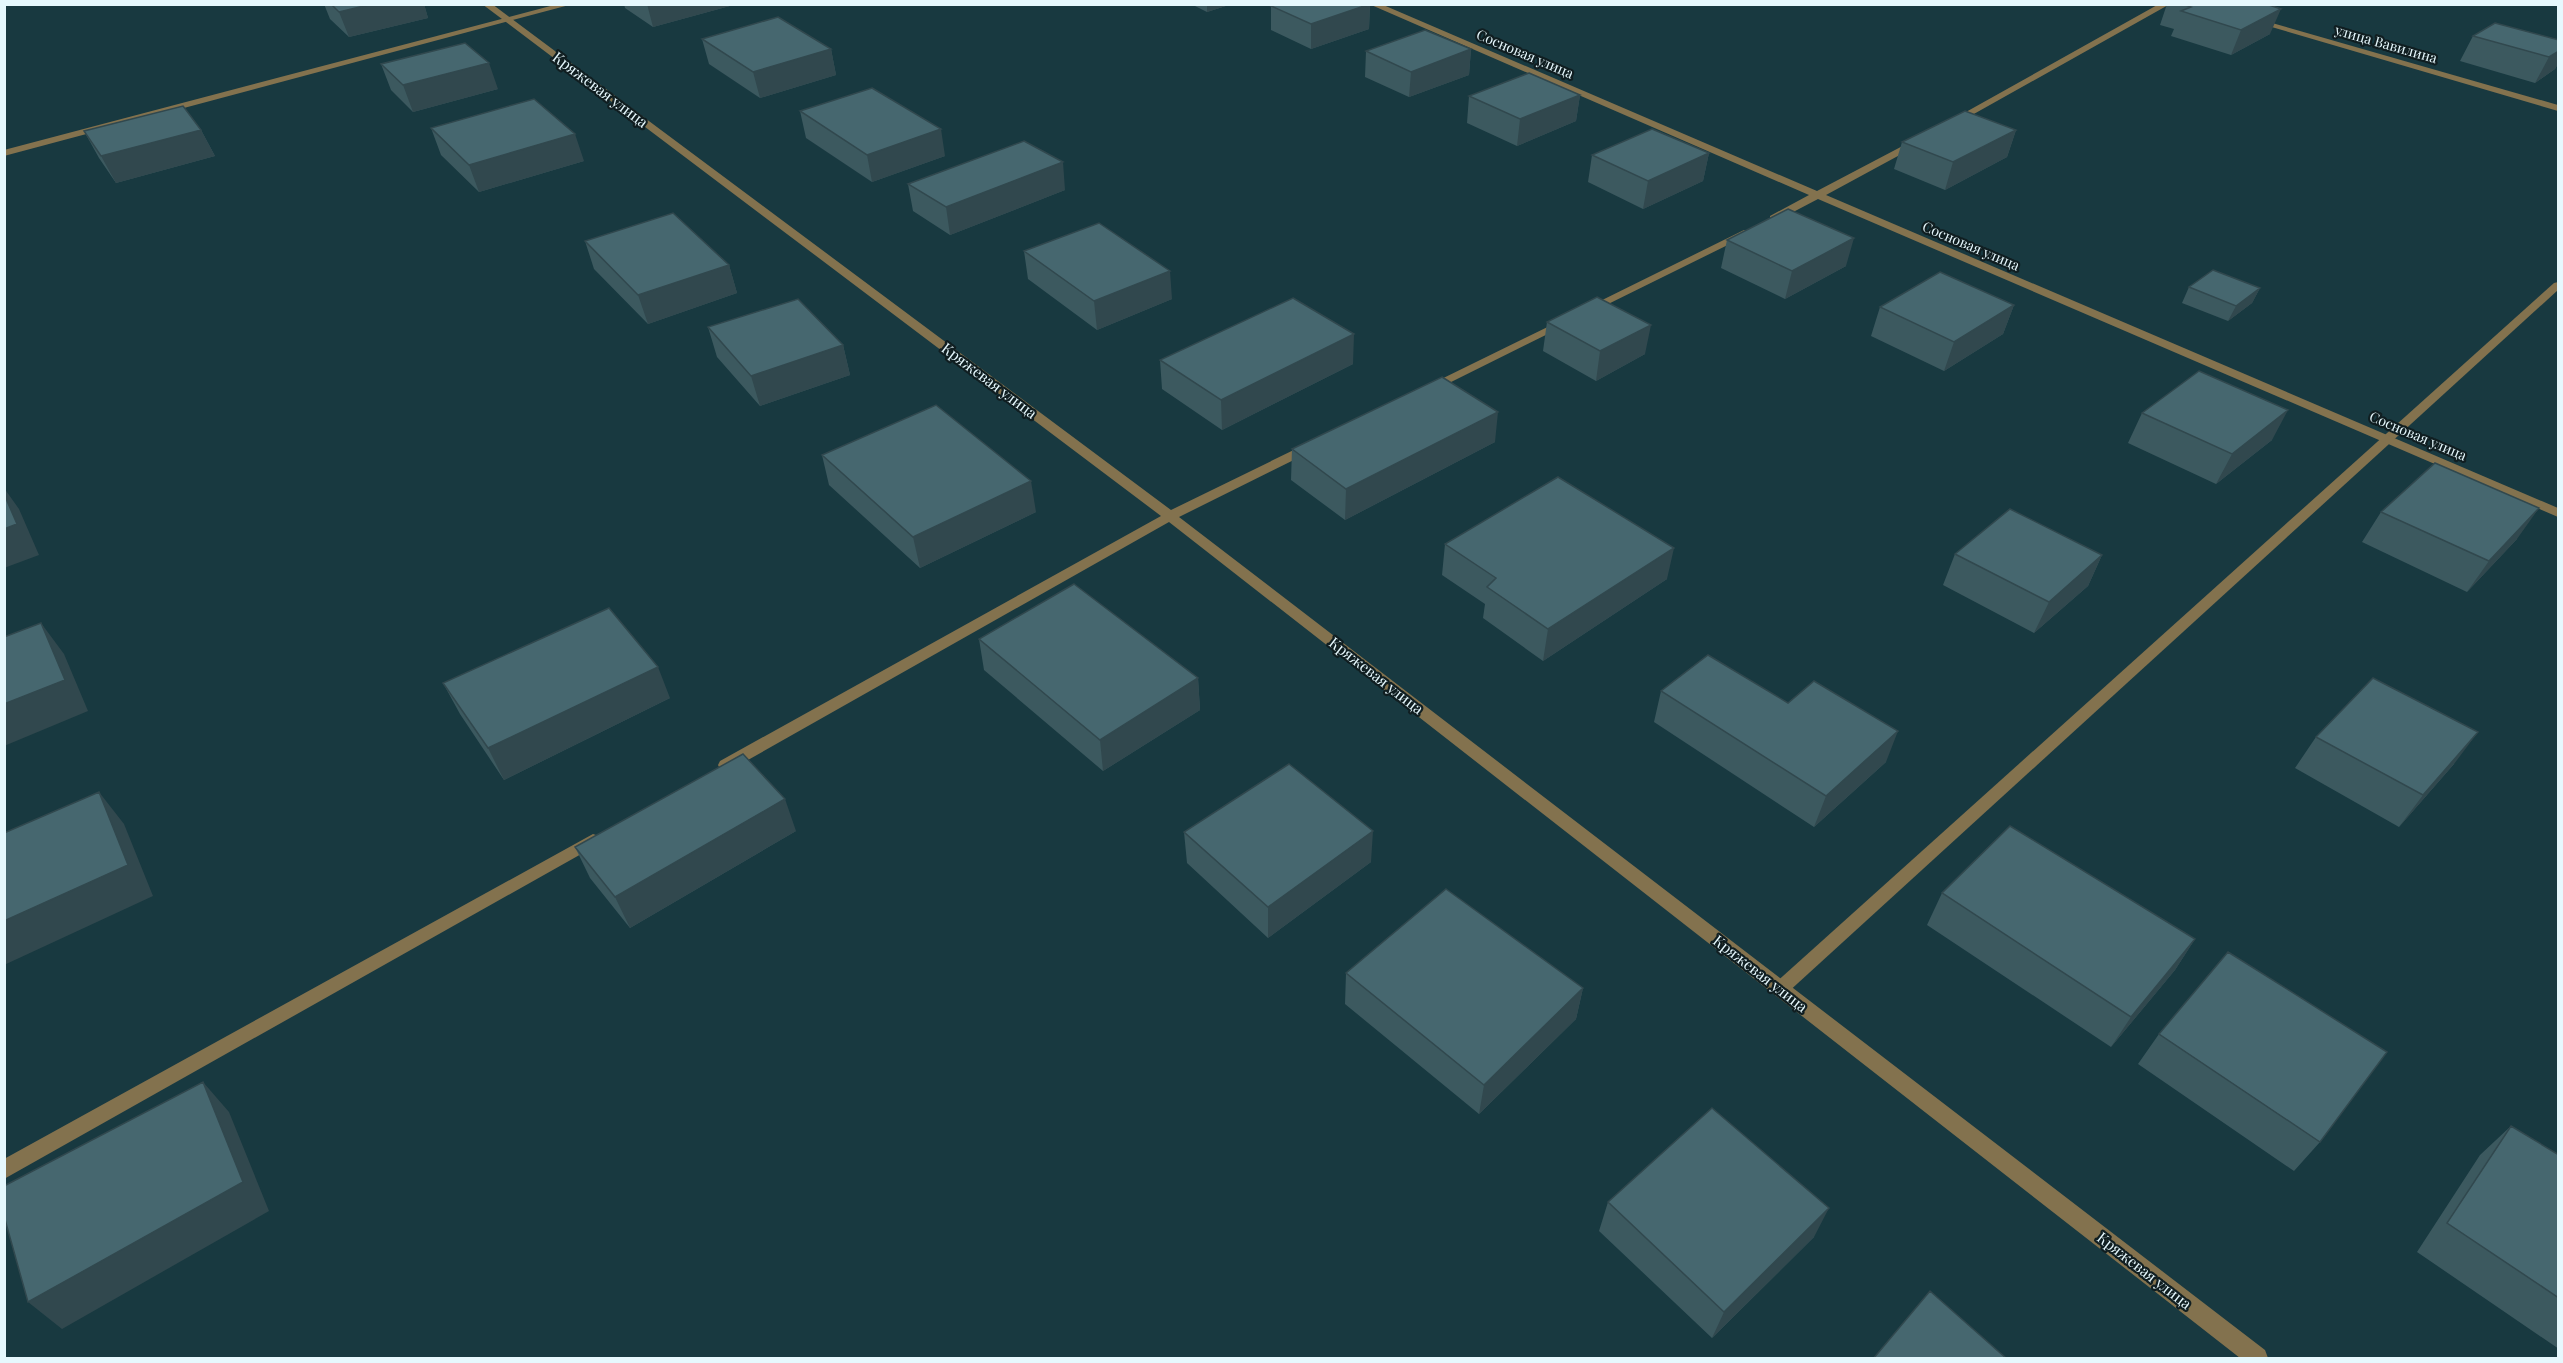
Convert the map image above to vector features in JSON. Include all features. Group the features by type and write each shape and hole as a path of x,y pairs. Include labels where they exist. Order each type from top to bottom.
{"street":[{"name":"Кряжевая улица","path":"486,4 1170,516 2257,1359"},
{"path":"4,153 569,4"},
{"name":"Сосновая улица","path":"1373,4 2559,513"},
{"path":"1414,395 1818,196 2166,4"},
{"name":"улица Вавилина","path":"2240,15 2559,108"},
{"path":"1780,989 2559,285"},
{"path":"712,773 1170,516 1318,443"},
{"path":"4,1170 608,831"}],"building":[{"path":"331,4 372,4 339,12"},
{"path":"1274,4 1370,4 1311,24 1271,6"},
{"path":"2183,4 2266,4 2281,9 2241,30 2181,11 2191,7"},
{"path":"778,17 831,49 753,72 702,39"},
{"path":"2495,23 2559,40 2559,51 2549,57 2473,36"},
{"path":"1425,30 1471,49 1411,72 1366,51"},
{"path":"465,43 489,63 403,85 381,64"},
{"path":"1529,73 1580,95 1520,119 1469,96"},
{"path":"872,88 941,129 867,155 800,111"},
{"path":"534,99 575,134 469,165 431,128"},
{"path":"183,106 201,130 101,156 84,131"},
{"path":"1965,111 2016,130 1953,162 1902,142"},
{"path":"1652,129 1709,153 1648,181 1592,155"},
{"path":"1024,141 1063,162 946,207 908,184"},
{"path":"1788,209 1854,238 1792,271 1727,240"},
{"path":"673,213 729,265 638,295 585,241"},
{"path":"1099,223 1170,271 1094,301 1024,251"},
{"path":"2213,270 2260,288 2236,306 2189,287"},
{"path":"1940,272 2014,305 1954,342 1880,307"},
{"path":"1597,297 1651,325 1600,351 1547,322"},
{"path":"1293,298 1354,334 1221,400 1160,360"},
{"path":"798,299 843,345 751,376 708,327"},
{"path":"2199,371 2288,410 2232,454 2142,413"},
{"path":"1442,377 1498,412 1346,489 1292,449"},
{"path":"936,405 1031,481 913,537 822,455"},
{"path":"2435,463 2539,508 2489,561 2381,512"},
{"path":"1558,477 1674,548 1548,629 1487,587 1496,578 1445,544"},
{"path":"4,494 17,524 4,529"},
{"path":"2010,509 2102,555 2049,602 1955,554"},
{"path":"1074,584 1198,678 1100,740 979,639"},
{"path":"609,608 658,667 488,748 443,683"},
{"path":"41,623 65,680 4,704 4,637"},
{"path":"1708,655 1788,703 1814,681 1898,731 1826,796 1661,691"},
{"path":"2373,678 2478,732 2423,795 2316,737"},
{"path":"743,754 785,799 615,897 575,847"},
{"path":"1289,764 1373,831 1268,907 1184,832"},
{"path":"99,792 128,865 4,921 4,833"},
{"path":"2010,826 2195,939 2131,1017 1942,893"},
{"path":"1446,889 1583,988 1484,1085 1346,973"},
{"path":"2228,952 2387,1052 2320,1142 2159,1034"},
{"path":"203,1082 243,1182 28,1302 4,1216 4,1186"},
{"path":"1712,1108 1829,1208 1724,1312 1608,1202"},
{"path":"2511,1126 2559,1155 2559,1298 2447,1223"},
{"path":"1930,1291 2007,1359 1873,1359"}]}
